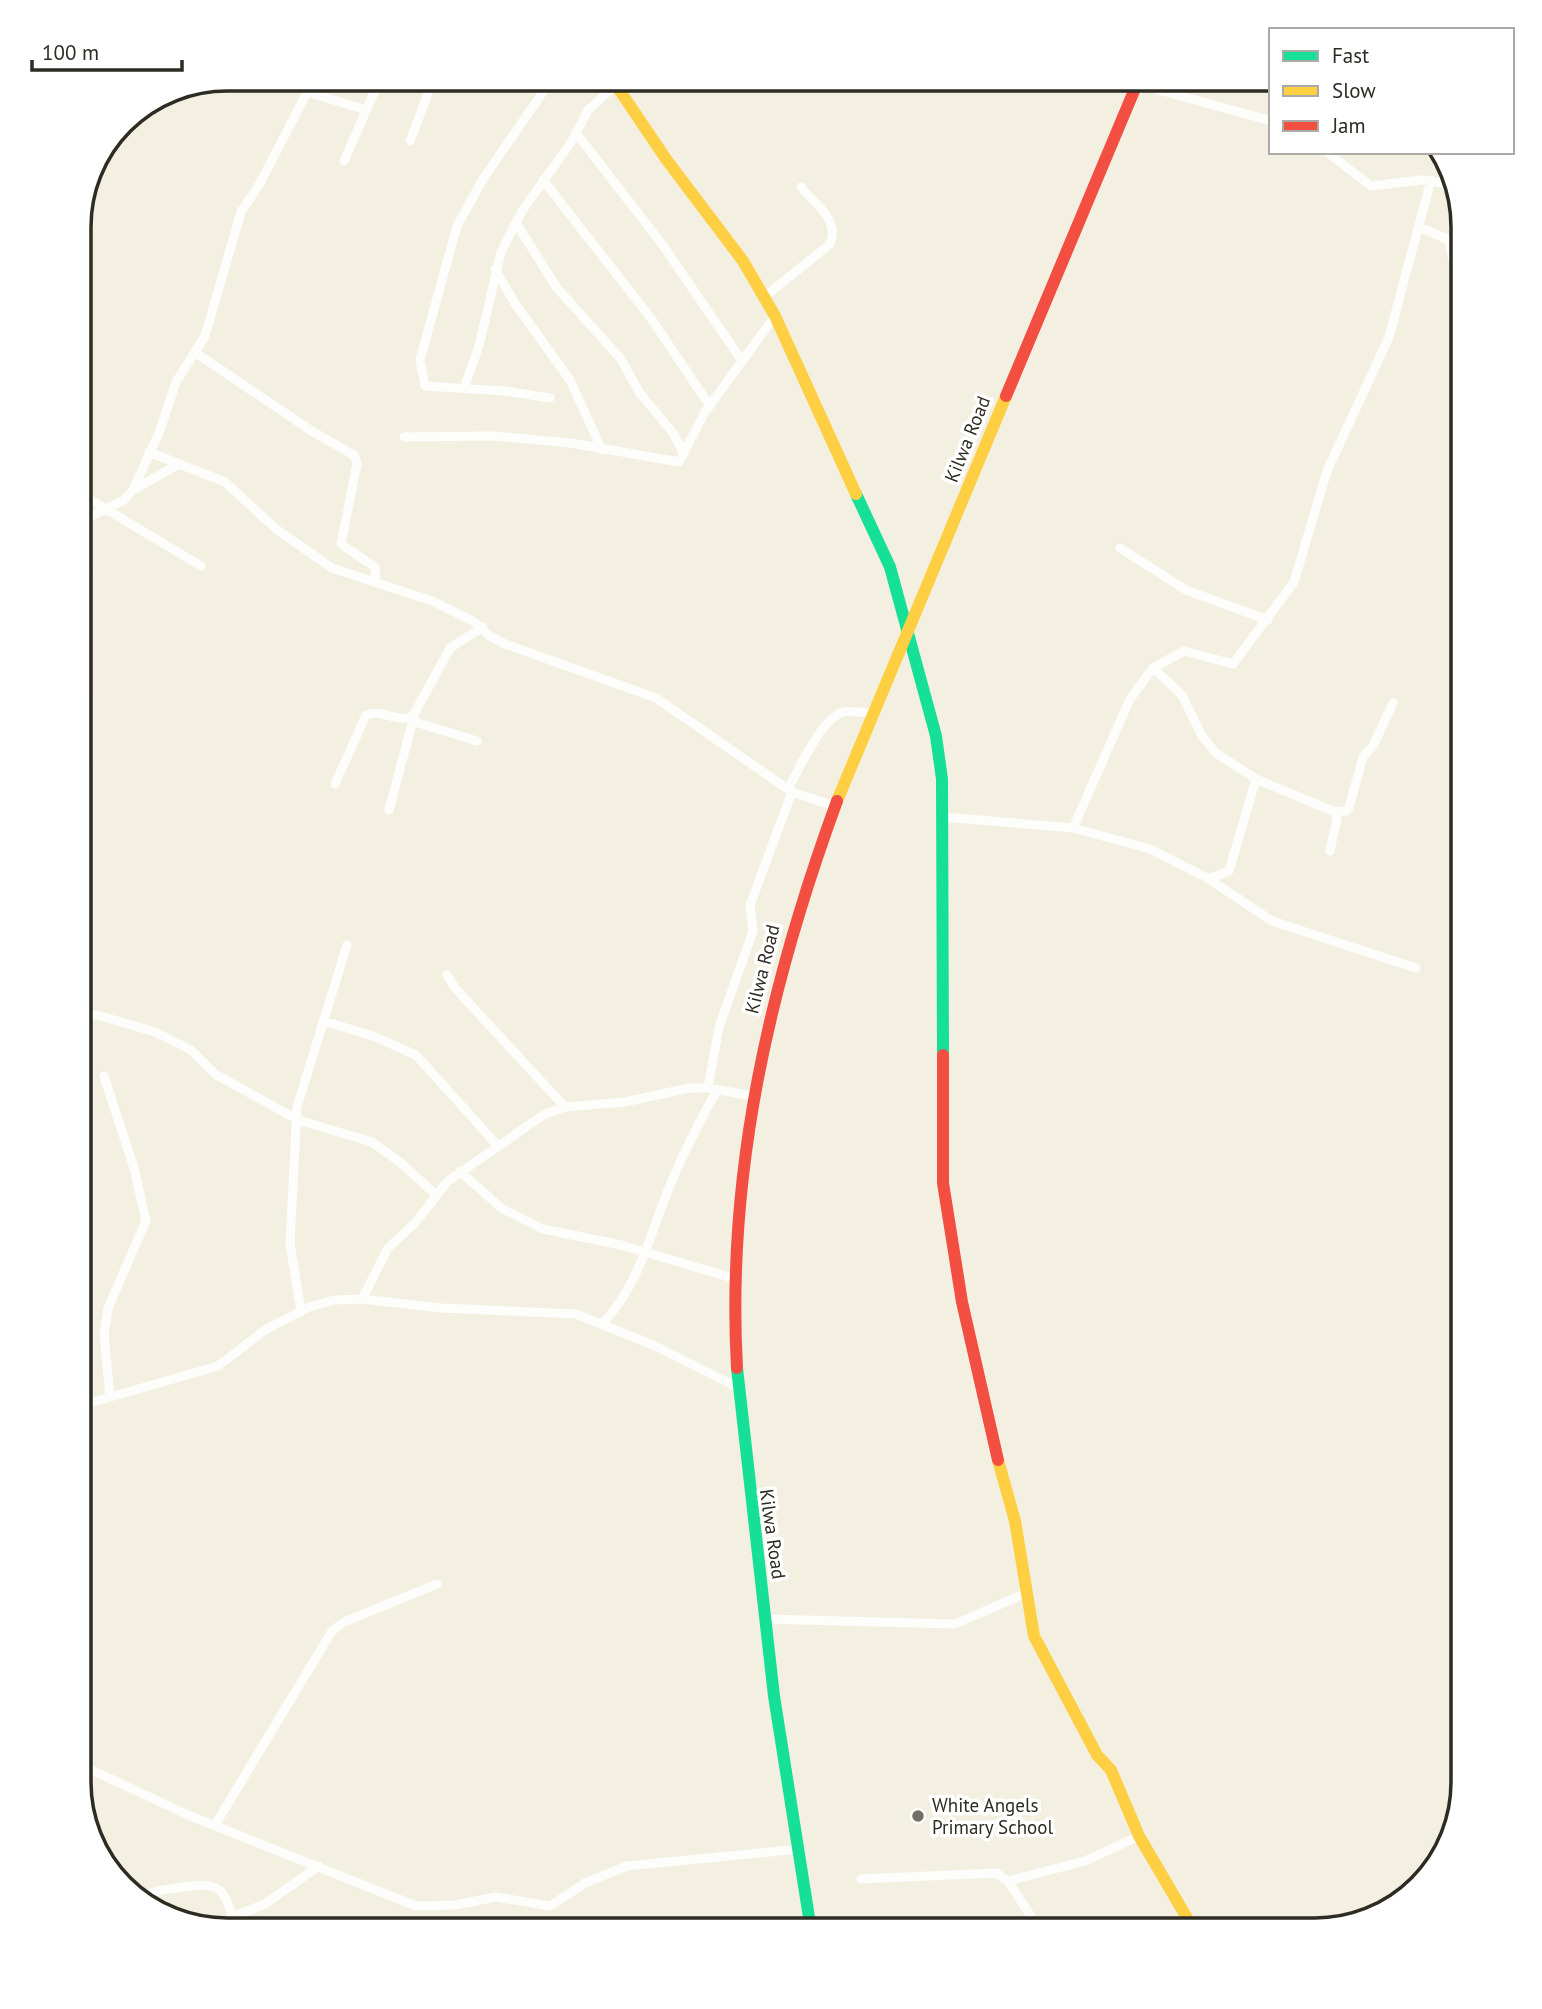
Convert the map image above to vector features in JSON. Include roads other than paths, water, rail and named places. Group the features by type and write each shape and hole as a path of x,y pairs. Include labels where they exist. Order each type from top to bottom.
{"main road":[{"path":"620,91 666,159 743,261 775,316 890,566 940,755 943,817 943,1183 962,1302 985,1412 1015,1521 1038,1650 1097,1755 1111,1770 1139,1836 1186,1918"},
{"name":"Kilwa Road","path":"809,1918 780,1737 737,1387 736,1279 740,1207 753,1096 789,936 834,806 1134,91"}],"street":[{"path":"344,161 375,91"},
{"path":"410,141 429,91"},
{"path":"544,91 482,179 452,240 420,364 425,386 505,391 550,398"},
{"path":"464,388 479,346 495,269 516,223 576,133 588,110 606,91"},
{"path":"1171,91 1269,120"},
{"path":"133,490 176,382 196,353 214,312 241,212 307,92 366,110"},
{"path":"576,133 662,244 742,361"},
{"path":"1330,154 1371,186 1431,180 1444,183"},
{"path":"543,180 650,317 710,406"},
{"path":"1073,828 1124,710 1153,668 1184,651 1233,664 1268,621 1294,582 1327,471 1389,337 1431,180"},
{"path":"764,297 829,246 834,236 832,223 800,187"},
{"path":"516,223 557,288 621,359 639,392 673,433 684,454"},
{"path":"1419,227 1449,240 1451,250"},
{"path":"495,269 516,305 569,380 601,450"},
{"path":"404,437 494,436 570,443 675,463 684,454 710,406 775,316"},
{"path":"196,353 313,432 354,455 357,464 341,544 375,567 376,583"},
{"path":"149,453 225,482 276,528 332,568 432,601 483,626 490,636 505,644 656,698 790,790 834,806"},
{"path":"91,516 179,464"},
{"path":"91,501 201,566"},
{"path":"1119,548 1186,590 1268,621"},
{"path":"389,810 414,718 450,648 483,626"},
{"path":"1153,668 1182,695 1211,749 1256,779 1335,811 1346,811 1349,808 1363,757 1373,746 1393,702"},
{"path":"602,1324 617,1310 647,1252 677,1169 713,1089 719,1027 752,935 750,905 790,790 818,734 833,719 843,712 871,713"},
{"path":"335,784 366,715 375,713 399,719 414,718 477,741"},
{"path":"1209,879 1229,871 1256,779"},
{"path":"1330,851 1337,818 1335,811"},
{"path":"943,817 1073,828 1150,849 1209,879 1272,921 1416,968"},
{"path":"301,1312 290,1243 298,1107 347,944"},
{"path":"447,975 455,988 565,1107"},
{"path":"91,1015 97,1014 155,1032 196,1053 222,1079 298,1120 372,1142 401,1163 435,1195"},
{"path":"323,1021 373,1036 416,1055 497,1145"},
{"path":"104,1076 134,1168 146,1221 108,1308 104,1334 110,1397"},
{"path":"362,1299 388,1248 415,1223 435,1195 460,1171 545,1114 565,1107 625,1102 668,1091 713,1089 753,1096"},
{"path":"460,1171 500,1208 543,1229 647,1252 736,1279"},
{"path":"91,1403 218,1366 265,1329 322,1302 362,1299 441,1308 576,1314 737,1387"},
{"path":"215,1825 332,1631 344,1622 437,1584"},
{"path":"765,1619 955,1624 1026,1593"},
{"path":"91,1769 215,1825 416,1906 455,1905 496,1897 548,1907 585,1883 618,1868 799,1849"},
{"path":"1008,1881 1085,1861 1139,1836"},
{"path":"149,1894 156,1890 209,1884 223,1893 232,1917 265,1904 319,1866"},
{"path":"861,1880 948,1873 970,1877 990,1873 1008,1881 1032,1918"}],"place":[{"name":"White Angels Primary School","path":"918,1816"}]}
